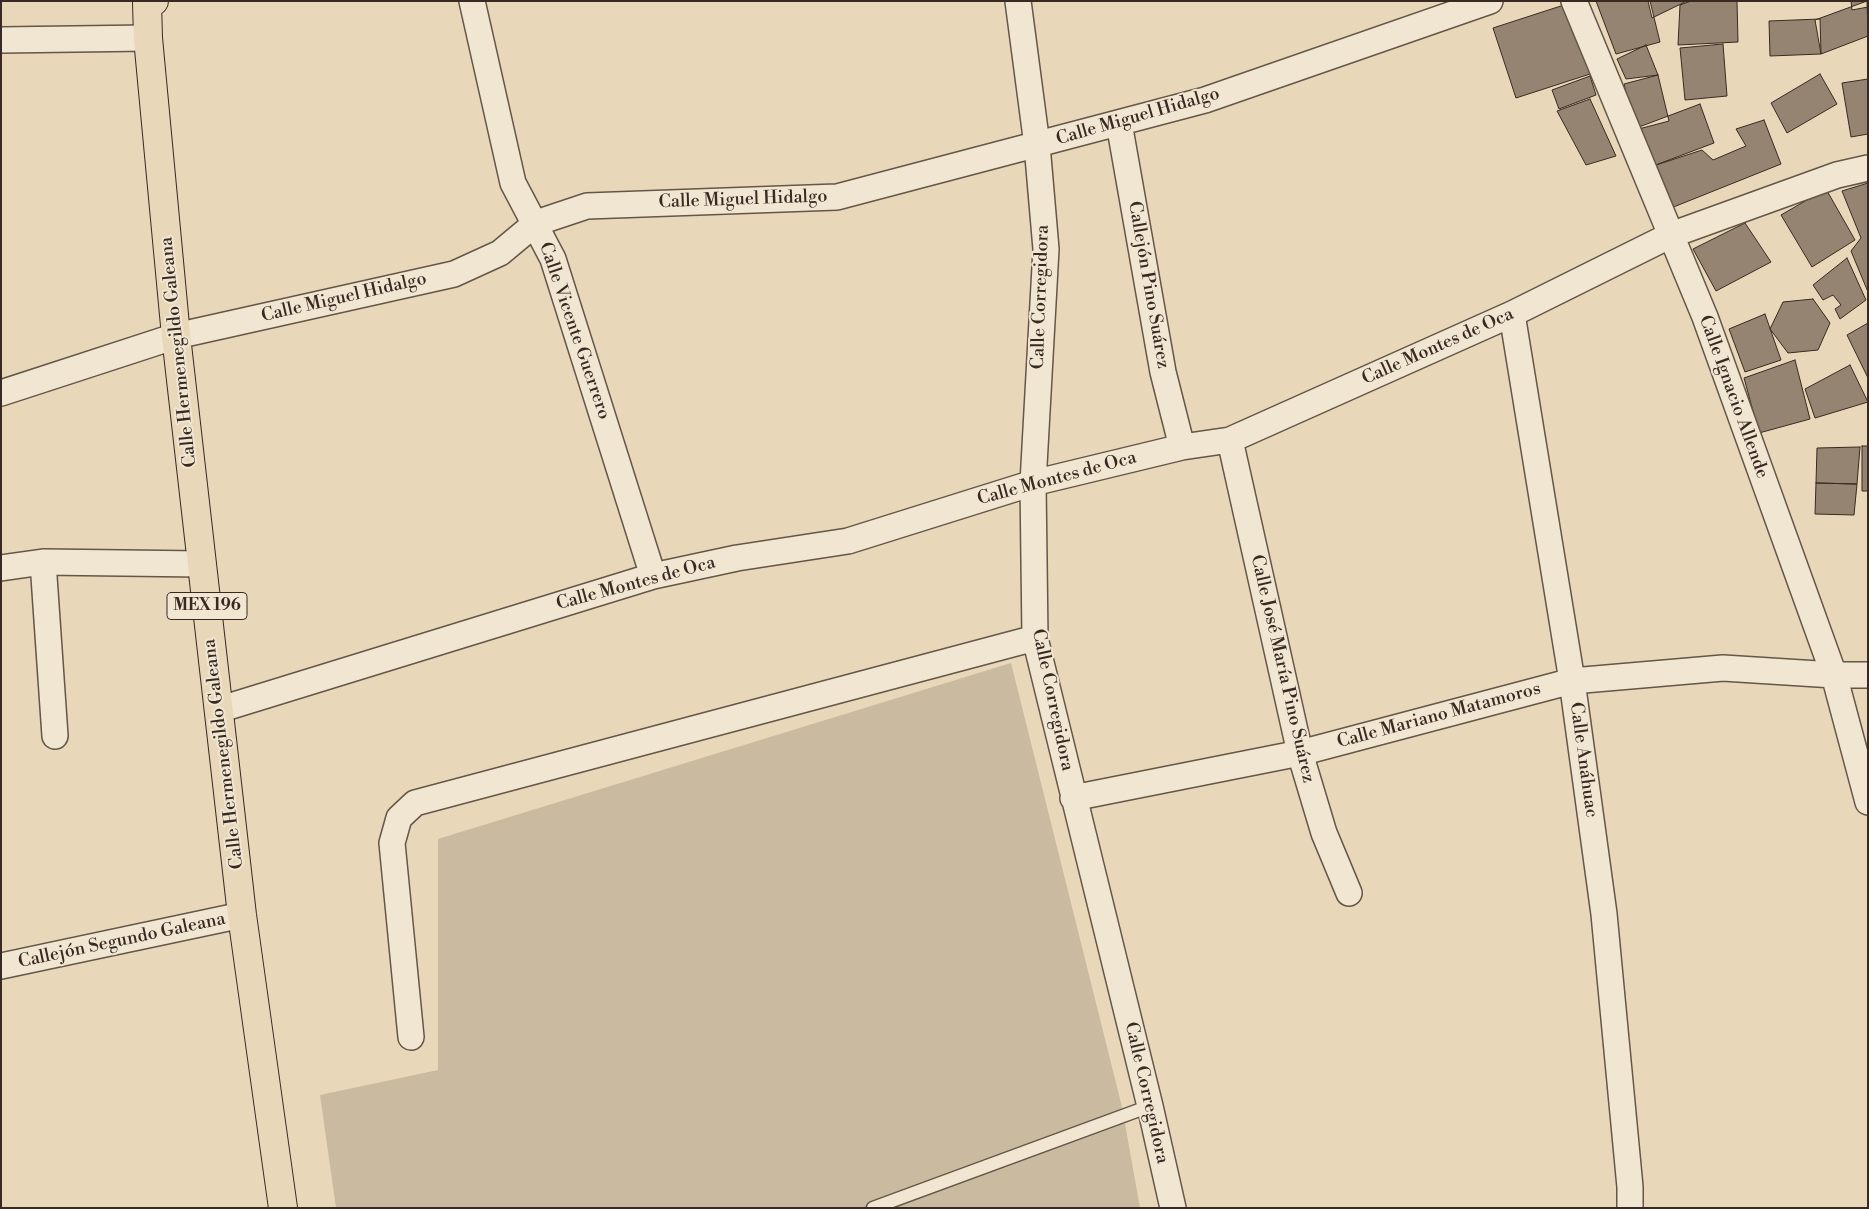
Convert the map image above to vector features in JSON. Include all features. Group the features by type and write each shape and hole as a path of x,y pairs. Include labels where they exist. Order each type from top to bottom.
{"main road":[{"name":"Calle Hermenegildo Galeana","path":"149,2 148,38 176,336 242,915 283,1208"}],"street":[{"name":"Calle Vicente Guerrero","path":"472,1 513,183 553,259 653,576"},
{"name":"Calle Corregidora","path":"1018,1 1037,145 1046,249 1032,482 1035,638 1150,1106 1172,1208"},
{"name":"Calle Miguel Hidalgo","path":"1,394 176,336 454,274 500,253 536,224 587,206 837,196 1205,100 1490,1"},
{"name":"Calle Ignacio Allende","path":"1574,1 1705,317 1834,675 1868,802"},
{"path":"1,40 148,38"},
{"name":"Callejón Pino Suárez","path":"1119,123 1163,372 1182,447"},
{"name":"Calle Montes de Oca","path":"218,710 653,576 737,558 848,541 1032,482 1182,447 1230,440 1512,314 1671,235 1837,175 1868,168"},
{"name":"Calle Anáhuac","path":"1512,314 1572,681 1604,914 1630,1187 1630,1208"},
{"name":"Calle José María Pino Suárez","path":"1230,440 1300,753 1324,833 1349,893"},
{"path":"1,568 43,562 202,564"},
{"path":"43,562 55,736"},
{"path":"411,1037 392,843 399,818 415,803 1035,638"},
{"name":"Calle Mariano Matamoros","path":"1073,798 1300,753 1572,681 1723,668 1834,675 1868,675"},
{"name":"Callejón Segundo Galeana","path":"1,966 242,915"}],"lane":[{"path":"873,1208 1150,1106"}],"shaded area":[{"path":"1011,663 1122,1107 1140,1208 336,1208 320,1095 438,1070 438,839"}],"building":[{"path":"1596,1 1650,1 1660,42 1616,54"},
{"path":"1648,1 1687,1 1652,18"},
{"path":"1691,1 1737,1 1738,42 1678,45 1680,5"},
{"path":"1851,1 1868,1 1868,7 1852,10"},
{"path":"1867,1 1868,36 1821,54 1815,20"},
{"path":"1567,4 1590,74 1516,98 1493,28"},
{"path":"1820,19 1821,54 1770,56 1769,21"},
{"path":"1723,44 1727,96 1685,100 1680,48"},
{"path":"1646,45 1658,75 1626,79 1617,59"},
{"path":"1820,74 1837,104 1787,133 1771,103"},
{"path":"1658,75 1669,121 1635,130 1624,84"},
{"path":"1590,76 1596,95 1559,109 1552,90"},
{"path":"1868,79 1868,134 1851,137 1842,83"},
{"path":"1590,99 1616,156 1586,165 1557,111"},
{"path":"1700,104 1714,143 1653,166 1639,127"},
{"path":"1764,120 1781,164 1671,208 1653,166 1702,150 1713,160 1746,146 1736,129"},
{"path":"1868,183 1868,292 1851,251 1861,238 1842,191"},
{"path":"1826,189 1855,240 1812,267 1781,215"},
{"path":"1745,223 1771,262 1716,291 1693,249"},
{"path":"1847,258 1866,300 1840,319 1835,309 1841,305 1833,295 1823,300 1813,285"},
{"path":"1813,299 1830,323 1818,350 1788,353 1770,329 1783,302"},
{"path":"1765,314 1781,360 1745,372 1729,329"},
{"path":"1868,323 1868,378 1847,335"},
{"path":"1795,360 1810,419 1759,433 1744,378"},
{"path":"1850,365 1868,402 1815,418 1805,389"},
{"path":"1862,446 1868,446 1868,491 1862,491"},
{"path":"1860,447 1857,484 1816,483 1817,448"},
{"path":"1816,483 1857,484 1854,515 1815,514"}]}
